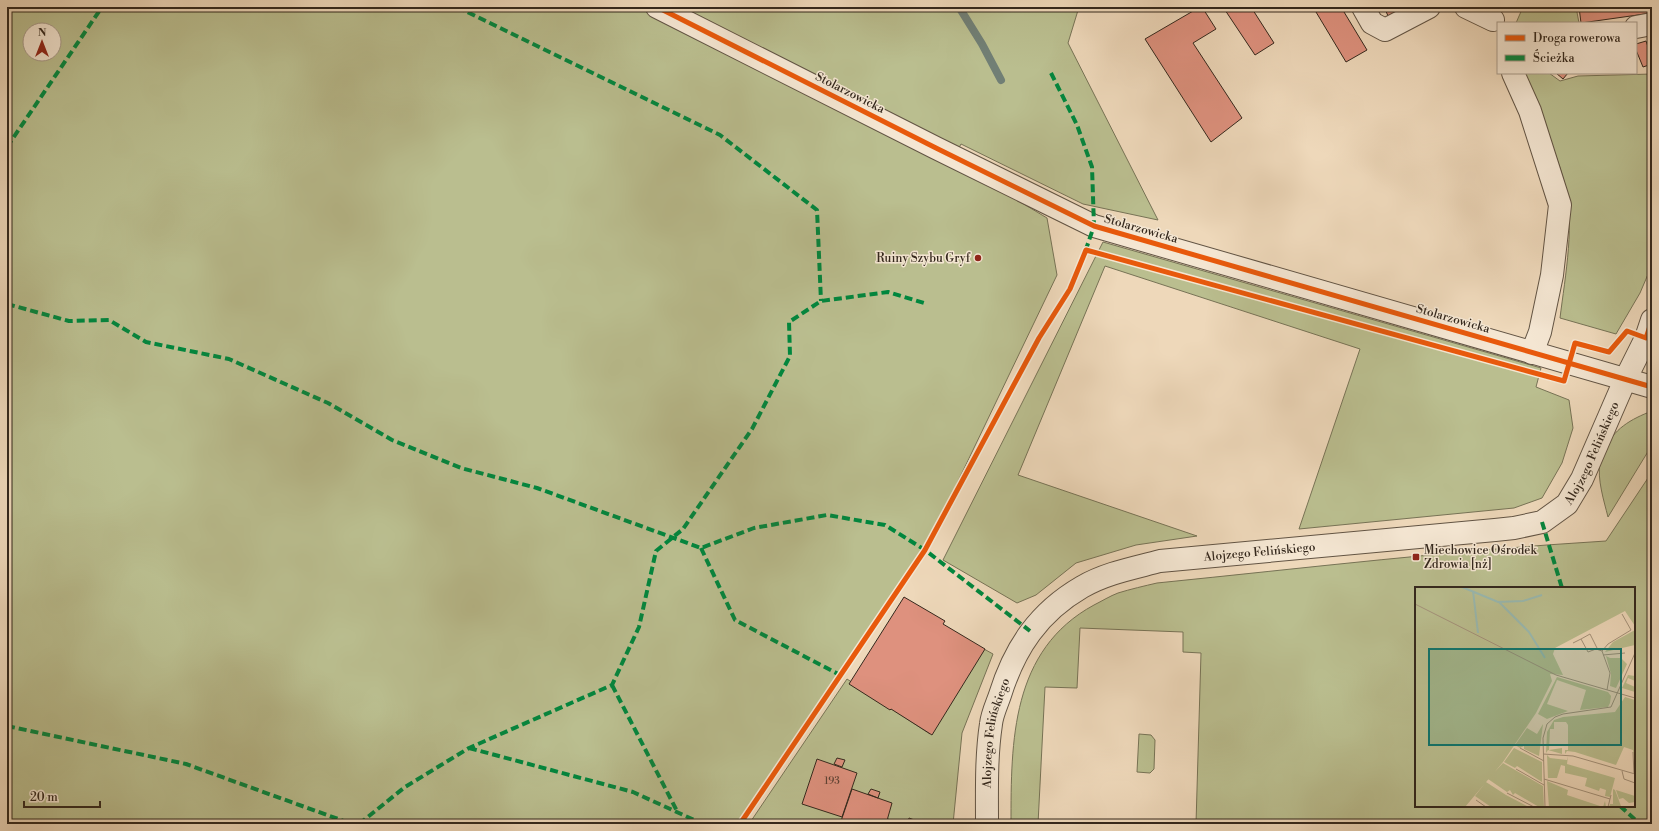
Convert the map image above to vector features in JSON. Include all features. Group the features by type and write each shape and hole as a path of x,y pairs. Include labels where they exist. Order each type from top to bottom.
{"street":[{"name":"Stolarzowicka","path":"657,7 1094,226 1652,387"},
{"path":"1363,7 1372,23 1385,30 1429,7"},
{"path":"1466,7 1497,20"},
{"path":"1637,27 1652,24"},
{"path":"1513,74 1530,111 1560,205 1552,275 1540,332 1532,353"},
{"name":"Alojzego Felińskiego","path":"988,824 987,767 993,715 1004,681 1018,650 1039,620 1056,604 1083,586 1118,572 1160,561 1495,530 1514,528 1542,522 1567,504 1582,479 1625,380 1646,338 1652,320"}],"green space":[{"path":"7,7 1079,7 1068,43 1158,220 1083,204 961,144 952,161 1047,218 1057,275 925,550 740,824 7,824"},
{"path":"1523,7 1576,7 1579,22 1516,22"},
{"path":"1550,74 1560,81 1578,76 1652,74 1652,265 1640,293 1616,334 1560,318 1567,267 1569,213 1567,196 1560,168 1525,75"},
{"path":"1103,242 1541,368 1536,387 1569,400 1573,428 1562,463 1542,498 1514,508 1299,529 1360,349 1105,266 1018,475 1197,536 1136,545 1076,563 1036,595 1017,603 943,560"},
{"path":"1652,411 1652,445 1608,517 1599,476 1600,462 1604,451 1612,437 1630,421"},
{"path":"1652,472 1652,824 1196,824 1201,653 1183,652 1183,632 1080,628 1077,688 1045,687 1038,824 1011,824 1012,761 1015,730 1021,700 1031,672 1046,647 1067,624 1094,605 1118,593 1157,583 1437,554 1606,541"},
{"path":"984,649 993,654 962,733 953,824 749,824 847,679 930,734"},
{"path":"1139,734 1151,735 1155,740 1154,769 1150,773 1137,772"}],"building":[{"path":"1202,7 1216,29 1193,43 1242,118 1211,142 1145,39"},
{"path":"1223,7 1251,7 1274,43 1255,55"},
{"path":"1313,7 1341,7 1367,50 1346,62"},
{"path":"1384,7 1410,7 1389,18"},
{"path":"1579,7 1652,7 1652,13 1581,22"},
{"path":"1646,41 1652,58 1652,64 1643,67 1637,52 1637,44"},
{"path":"1557,74 1567,74 1563,79"},
{"path":"904,597 945,621 943,624 985,649 932,735 849,684"},
{"path":"837,758 845,760 842,767 834,764"},
{"path":"817,759 857,773 842,817 802,804"},
{"path":"852,789 892,803 886,824 840,824"},
{"path":"871,789 880,792 878,798 868,794"},
{"path":"909,818 917,821 916,824 907,824"},
{"path":"888,819 902,824 886,824"}],"waterway":[{"path":"959,7 982,44 1001,80"}],"marked path":[{"path":"7,147 102,7"},
{"path":"457,7 720,135 817,210 821,301"},
{"path":"1051,73 1077,125 1092,167 1094,226 1085,252"},
{"path":"359,824 405,787 469,748 612,685 639,627 656,551 683,529 752,429 790,356 789,322 821,301 888,292 924,303"},
{"path":"7,304 69,321 109,320 146,342 229,359 328,403 392,440 461,468 537,488 701,548 754,528 827,515 885,525 925,550 1030,631"},
{"path":"1542,522 1562,587"},
{"path":"701,548 735,620 840,675"},
{"path":"612,685 678,813"},
{"path":"7,726 186,764 352,824"},
{"path":"469,748 633,792 703,824"},
{"path":"1621,807 1640,824"}],"cycle path":[{"path":"657,7 1094,226 1652,387"},
{"path":"740,824 925,550 1039,338 1070,289 1086,250 1564,381 1575,343 1609,352 1627,331 1646,338 1652,320"}],"place":[{"name":"Ruiny Szybu Gryf","path":"978,258"},
{"name":"Miechowice Ośrodek Zdrowia [nż]","path":"1416,557"}]}
